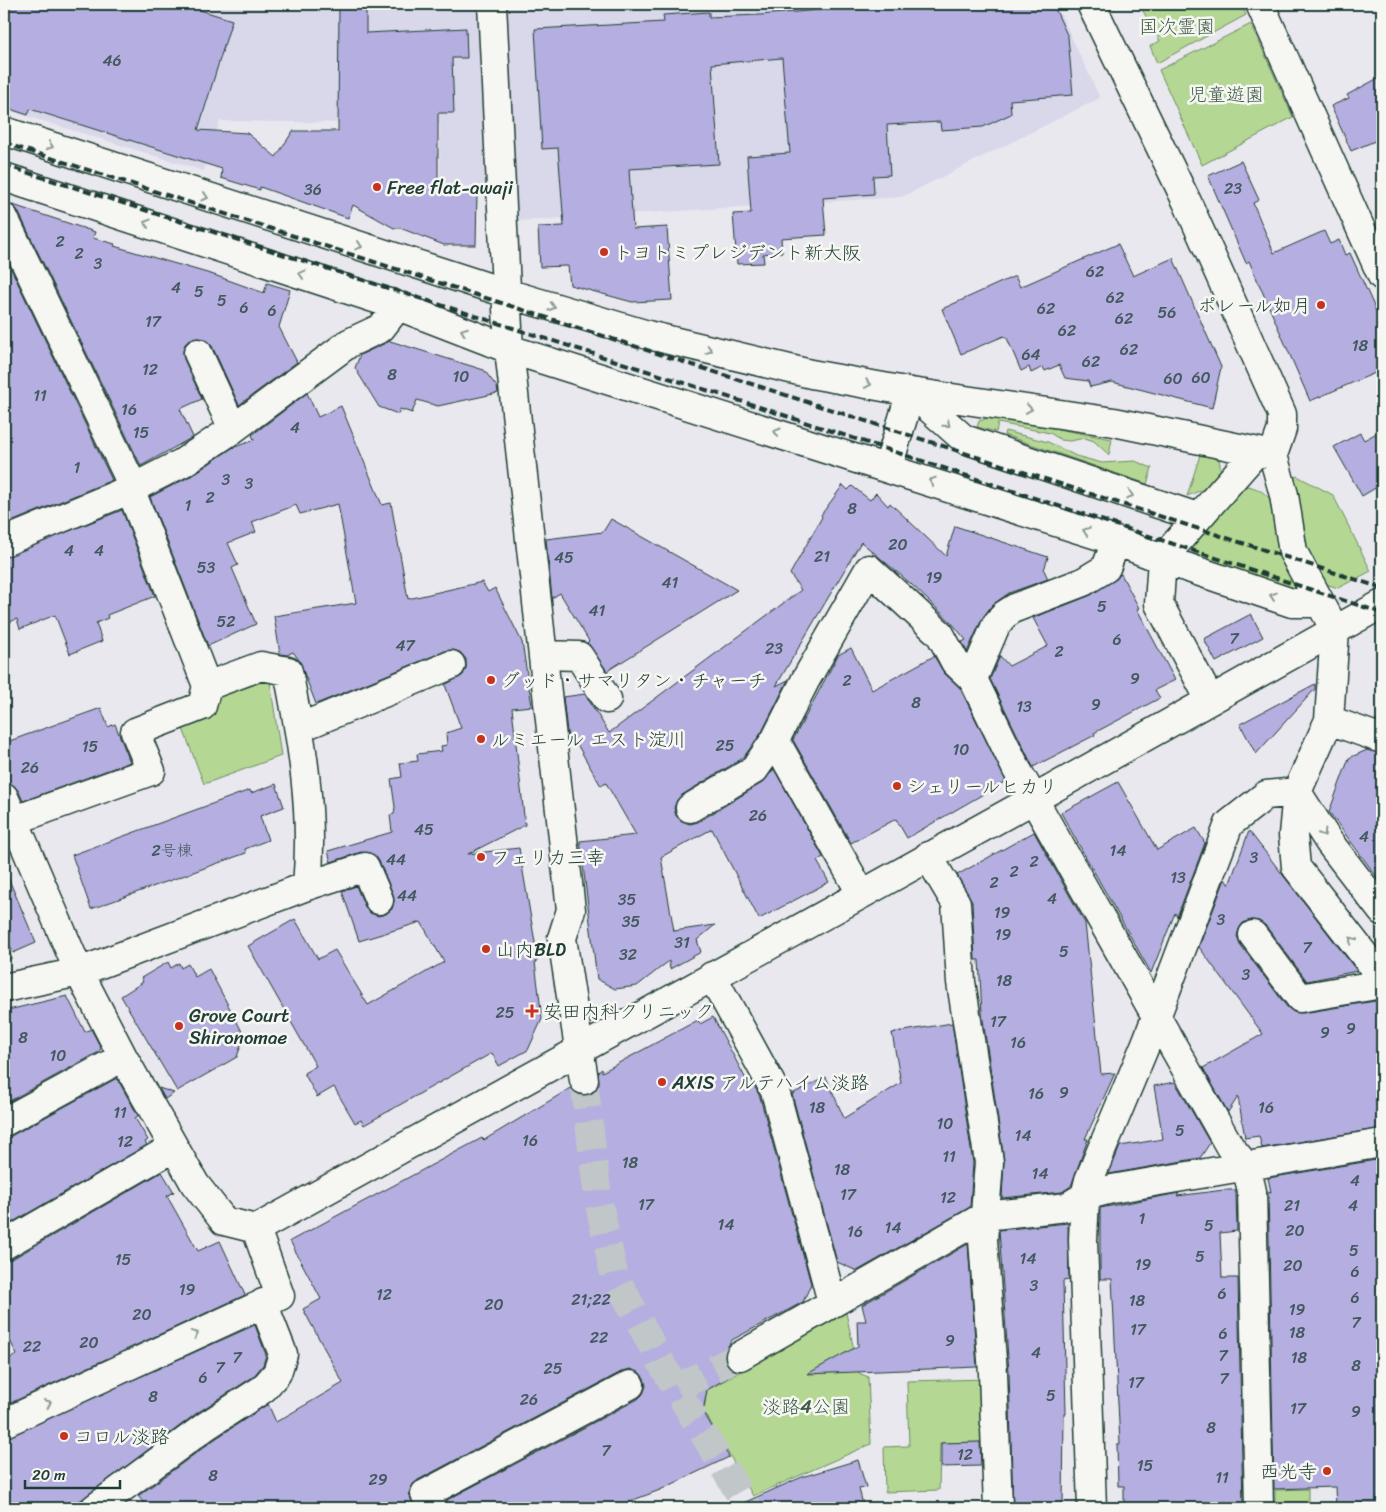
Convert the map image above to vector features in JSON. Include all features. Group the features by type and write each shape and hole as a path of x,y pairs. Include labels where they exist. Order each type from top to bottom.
{"street":[{"path":"492,4 509,349 571,910 562,938 584,1080"},
{"path":"1091,4 1179,185 1282,414 1282,428 1265,453 1197,517 1162,559 1159,604 1210,700"},
{"path":"1260,4 1382,276"},
{"path":"4,131 506,293 682,343 811,374 911,392 1114,422 1265,453"},
{"path":"4,177 398,306 509,349 888,467 1116,541 1162,559 1292,602 1320,603"},
{"path":"4,218 127,474 131,489 208,686 202,706 135,732 151,771 9,823"},
{"path":"263,261 276,220"},
{"path":"4,542 131,489 182,462 233,429 349,343 381,328 398,306"},
{"path":"198,353 233,429"},
{"path":"888,467 911,392"},
{"path":"911,392 964,439 1197,517"},
{"path":"1265,453 1284,494 1293,552 1335,630 1329,720 1296,792 1293,834 1296,866 1382,978"},
{"path":"973,679 996,625 1004,615 1015,608 1083,582 1106,568 1116,541"},
{"path":"690,808 754,770 775,740 806,680 869,569 940,634 955,662 973,679 1016,768 1230,1147 1246,1166 1252,1191 1259,1508"},
{"path":"4,796 9,823 78,972 122,1057 195,1184 224,1221 256,1229 1034,799 1382,604"},
{"path":"543,655 579,656 607,699"},
{"path":"299,728 451,665"},
{"path":"208,686 261,666 288,671 299,728 310,813 311,848 307,886"},
{"path":"1329,720 1382,739"},
{"path":"775,740 861,893"},
{"path":"1296,792 1329,842 1382,911"},
{"path":"1092,1508 1083,1240 1085,1196 1096,1157 1156,1017 1229,824 1266,795 1296,792"},
{"path":"928,856 956,902 961,982 989,1162 983,1240 993,1373 998,1508"},
{"path":"4,988 78,972 307,886 364,867 379,900"},
{"path":"1253,935 1300,998 1382,984"},
{"path":"712,976 775,1091 832,1302"},
{"path":"4,1122 122,1057"},
{"path":"740,1356 985,1216 1067,1207 1085,1196 1382,1143"},
{"path":"4,1245 174,1147"},
{"path":"4,1423 263,1302 280,1296 256,1229"},
{"path":"95,1508 206,1426 262,1389 277,1373 283,1354 263,1302"},
{"path":"433,1508 425,1494 630,1385"}],"shaded area":[{"path":"4,4 478,4 486,186 440,186 440,124 220,121 204,171 4,109"},
{"path":"506,4 1056,4 1100,98 902,197 516,221"}],"green space":[{"name":"国次霊園","path":"1139,4 1241,4 1246,15 1157,63 1150,46 1160,41"},
{"name":"児童遊園","path":"1251,24 1293,117 1202,165 1159,70"},
{"path":"991,417 1112,439 1109,455 1094,441 1085,438 1070,441 1061,440 1050,433 998,423 996,432 977,427 979,421"},
{"path":"1005,431 1048,442 1076,456 1102,463 1135,461 1152,468 1147,484 1004,435"},
{"path":"1200,455 1219,458 1221,473 1204,489 1187,496"},
{"path":"1297,476 1333,495 1371,571 1338,588 1320,582 1301,547 1293,478"},
{"path":"1248,486 1264,493 1276,507 1299,584 1294,590 1196,557 1191,546 1238,491"},
{"path":"259,675 270,681 281,756 204,784 182,726 209,716 221,695"},
{"path":"4,938 12,958 4,960"},
{"name":"淡路4公園","path":"846,1313 859,1373 868,1377 871,1444 753,1496 704,1411 707,1390"},
{"path":"988,1379 990,1442 940,1443 939,1490 885,1492 884,1447 909,1446 907,1381"},
{"path":"1308,1489 1308,1508 1275,1508 1275,1490"}],"building":[{"path":"4,4 181,4 232,20 198,130 247,133 276,157 293,131 338,131 339,4 366,4 366,33 466,28 467,58 452,58 454,113 438,113 438,190 477,191 476,245 444,245 400,228 394,228 353,205 348,218 260,187 260,190 221,178 222,169 30,109 28,115 4,107"},
{"path":"855,4 1053,4 1068,37 1073,95 1010,100 1011,114 983,127 941,130 940,122 887,125 890,175 873,176 874,194 823,198 826,235 781,238 782,252 763,254 764,263 737,264 733,214 751,213 747,156 790,153 782,58 712,64 719,164 629,169 633,229 667,227 672,300 632,302 570,285 568,266 540,267 538,227 564,226 558,148 542,149 535,29 664,22 663,15 709,12 709,17 760,15 855,7"},
{"path":"1382,76 1382,138 1351,151 1331,106 1349,98 1347,95"},
{"path":"1241,161 1259,200 1253,203 1274,253 1324,231 1330,244 1339,240 1345,255 1350,253 1382,324 1382,370 1310,401 1249,261 1246,263 1208,176"},
{"path":"13,205 95,232 93,238 115,244 114,246 214,275 264,293 267,283 290,290 279,327 297,362 239,405 212,346 200,338 191,339 185,344 183,351 184,359 202,399 180,409 193,437 141,466 18,211"},
{"path":"1118,244 1133,276 1173,258 1221,367 1212,408 1112,382 1090,387 1088,381 1065,378 1059,365 1045,371 1043,367 1031,373 1029,367 1021,371 1007,338 1004,336 961,354 942,309 1015,276 1020,287"},
{"path":"4,254 112,480 4,525"},
{"path":"390,341 484,370 497,387 498,393 438,406 417,400 412,413 400,409 398,414 379,407 355,368 360,355"},
{"path":"307,393 318,417 341,406 382,505 391,503 408,599 482,582 488,592 495,588 522,642 532,706 512,708 525,825 468,854 519,848 538,960 535,962 542,1019 528,1050 499,1066 492,1053 364,1125 361,1120 355,1123 334,1087 317,1097 304,1073 316,1066 248,946 295,919 318,959 335,950 368,1005 444,962 421,922 359,941 342,891 356,886 365,907 370,913 378,916 386,914 392,909 393,894 379,861 374,855 361,852 331,862 328,851 392,832 390,815 394,814 395,807 391,779 402,777 400,763 418,761 417,754 442,751 441,746 447,745 446,733 461,728 445,685 463,675 466,668 466,659 460,652 453,650 445,651 316,704 299,660 293,652 287,655 280,654 274,616 356,603 338,504 300,514 296,505 252,522 256,532 228,543 238,565 232,568 256,624 208,646 150,497 191,476 232,448 254,440 252,435"},
{"path":"1382,430 1382,484 1362,496 1334,447 1360,433 1364,440"},
{"path":"843,485 848,490 852,486 870,500 876,493 888,506 890,503 946,556 955,526 1048,557 1044,570 1048,579 1009,593 992,605 982,619 967,652 962,642 966,640 951,622 910,583 861,542 776,686 788,680 762,732 743,758 682,795 677,800 674,808 676,816 682,821 690,824 698,822 762,783 774,769 823,857 817,861 829,882 759,919 712,829 661,857 674,931 715,925 697,940 701,952 670,969 669,961 637,986 615,989 597,979 580,841 636,835 606,783 601,786 574,739 568,740 563,697 585,694 609,733 801,590 790,574 822,517 821,515"},
{"path":"122,510 155,596 107,615 108,618 96,623 102,641 70,654 55,615 20,629 17,619 4,624 4,557"},
{"path":"611,519 737,590 607,671 587,643 589,641 560,593 552,598 546,539 603,532"},
{"path":"1121,574 1139,608 1137,609 1175,680 1155,690 1160,698 1033,767 990,679 1000,656 1009,666 1048,646 1033,618 1091,595"},
{"path":"1251,614 1263,637 1216,662 1204,639"},
{"path":"851,648 872,690 934,656 944,673 960,688 1006,781 907,838 896,819 851,843 793,740 838,655"},
{"path":"1315,684 1315,689 1256,754 1240,724"},
{"path":"101,708 108,727 115,724 130,762 23,801 18,790 9,783 4,769 4,743"},
{"path":"1367,750 1382,754 1382,884 1329,812 1349,758"},
{"path":"1118,782 1157,850 1196,828 1205,843 1177,917 1175,913 1151,973 1061,813"},
{"path":"276,784 284,807 260,816 268,840 245,849 246,853 91,909 72,855 250,790 251,793"},
{"path":"1249,831 1357,971 1307,981 1266,926 1259,921 1251,920 1243,923 1237,936 1240,944 1287,1007 1294,1012 1303,1013 1375,1001 1382,1010 1382,1128 1262,1148 1259,1136 1245,1138 1238,1097 1228,1112 1203,1068 1263,1034 1199,947 1225,879 1229,885"},
{"path":"1034,832 1085,923 1101,1074 1115,1073 1085,1139 1088,1139 1071,1186 1062,1192 1002,1198 1004,1160 982,1013 979,960 975,960 972,902 957,875"},
{"path":"4,868 36,943 13,953 4,931"},
{"name":"Grove Court Shironomae","path":"168,962 171,968 179,963 181,968 188,964 195,977 209,969 247,1041 241,1045 237,1057 177,1091 121,996 143,982 141,978"},
{"path":"67,996 85,1032 91,1029 101,1048 99,1052 4,1104 4,1011"},
{"path":"713,1017 749,1085 753,1083 760,1097 811,1284 803,1302 732,1340 726,1349 724,1356 727,1364 732,1369 739,1371 707,1390 703,1411 729,1457 660,1490 612,1508 449,1508 447,1500 638,1399 643,1394 646,1386 644,1378 639,1372 630,1369 418,1480 412,1485 409,1493 415,1508 148,1508 138,1496 215,1439 268,1404 276,1422 343,1383 303,1309 321,1299 290,1241 482,1138 484,1140 571,1088 579,1095 593,1092 599,1085 598,1072 602,1069 602,1072 698,1020 700,1024"},
{"path":"952,1023 973,1163 970,1207 857,1271 837,1262 792,1094 826,1077 844,1118 901,1083 892,1033"},
{"path":"117,1078 138,1116 135,1118 148,1140 145,1142 147,1145 4,1227 4,1138 11,1136"},
{"path":"1175,1082 1210,1143 1200,1158 1109,1174 1120,1146 1163,1139 1154,1086"},
{"path":"159,1088 174,1093 165,1099"},
{"path":"1382,1159 1382,1508 1336,1508 1335,1487 1274,1489 1268,1191 1271,1192 1268,1178"},
{"path":"162,1172 174,1192 167,1196 198,1251 220,1241 245,1295 4,1406 4,1361 17,1355 4,1328 4,1261 12,1259"},
{"path":"1236,1190 1237,1231 1220,1233 1222,1278 1238,1278 1243,1508 1124,1508 1124,1486 1118,1486 1117,1444 1120,1444 1112,1279 1100,1279 1100,1208 1179,1193 1177,1196"},
{"path":"1068,1223 1069,1280 1063,1281 1066,1414 1064,1414 1063,1505 1060,1505 1060,1508 1013,1508 1009,1372 999,1230"},
{"path":"968,1244 977,1367 807,1374 858,1346 857,1321 866,1321 862,1305"},
{"path":"255,1325 266,1355 263,1365 253,1377 197,1413 83,1499 63,1508 4,1508 4,1438"},
{"path":"980,1442 981,1466 941,1467 941,1443"},
{"path":"858,1460 866,1487 859,1489 864,1508 732,1508 802,1477"}],"tunnel":[{"path":"584,1080 598,1199 614,1274 664,1368 748,1508"},
{"path":"677,1388 740,1356"}],"railway":[{"path":"4,143 1382,588"},
{"path":"4,165 747,403 1382,613"}],"place":[{"name":"Free flat-awaji","path":"377,187"},
{"name":"トヨトミプレジデント新大阪","path":"604,252"},
{"name":"ポレール如月","path":"1321,305"},
{"name":"グッド・サマリタン・チャーチ","path":"491,680"},
{"name":"ルミエール エスト淀川","path":"481,739"},
{"name":"シェリールヒカリ","path":"897,786"},
{"name":"フェリカ三幸","path":"481,857"},
{"name":"山内BLD","path":"486,949"},
{"name":"安田内科クリニック","path":"532,1011"},
{"name":"Grove Court Shironomae","path":"179,1026"},
{"name":"AXIS アルテハイム淡路","path":"662,1082"},
{"name":"コロル淡路","path":"64,1436"},
{"name":"西光寺","path":"1327,1471"}]}
